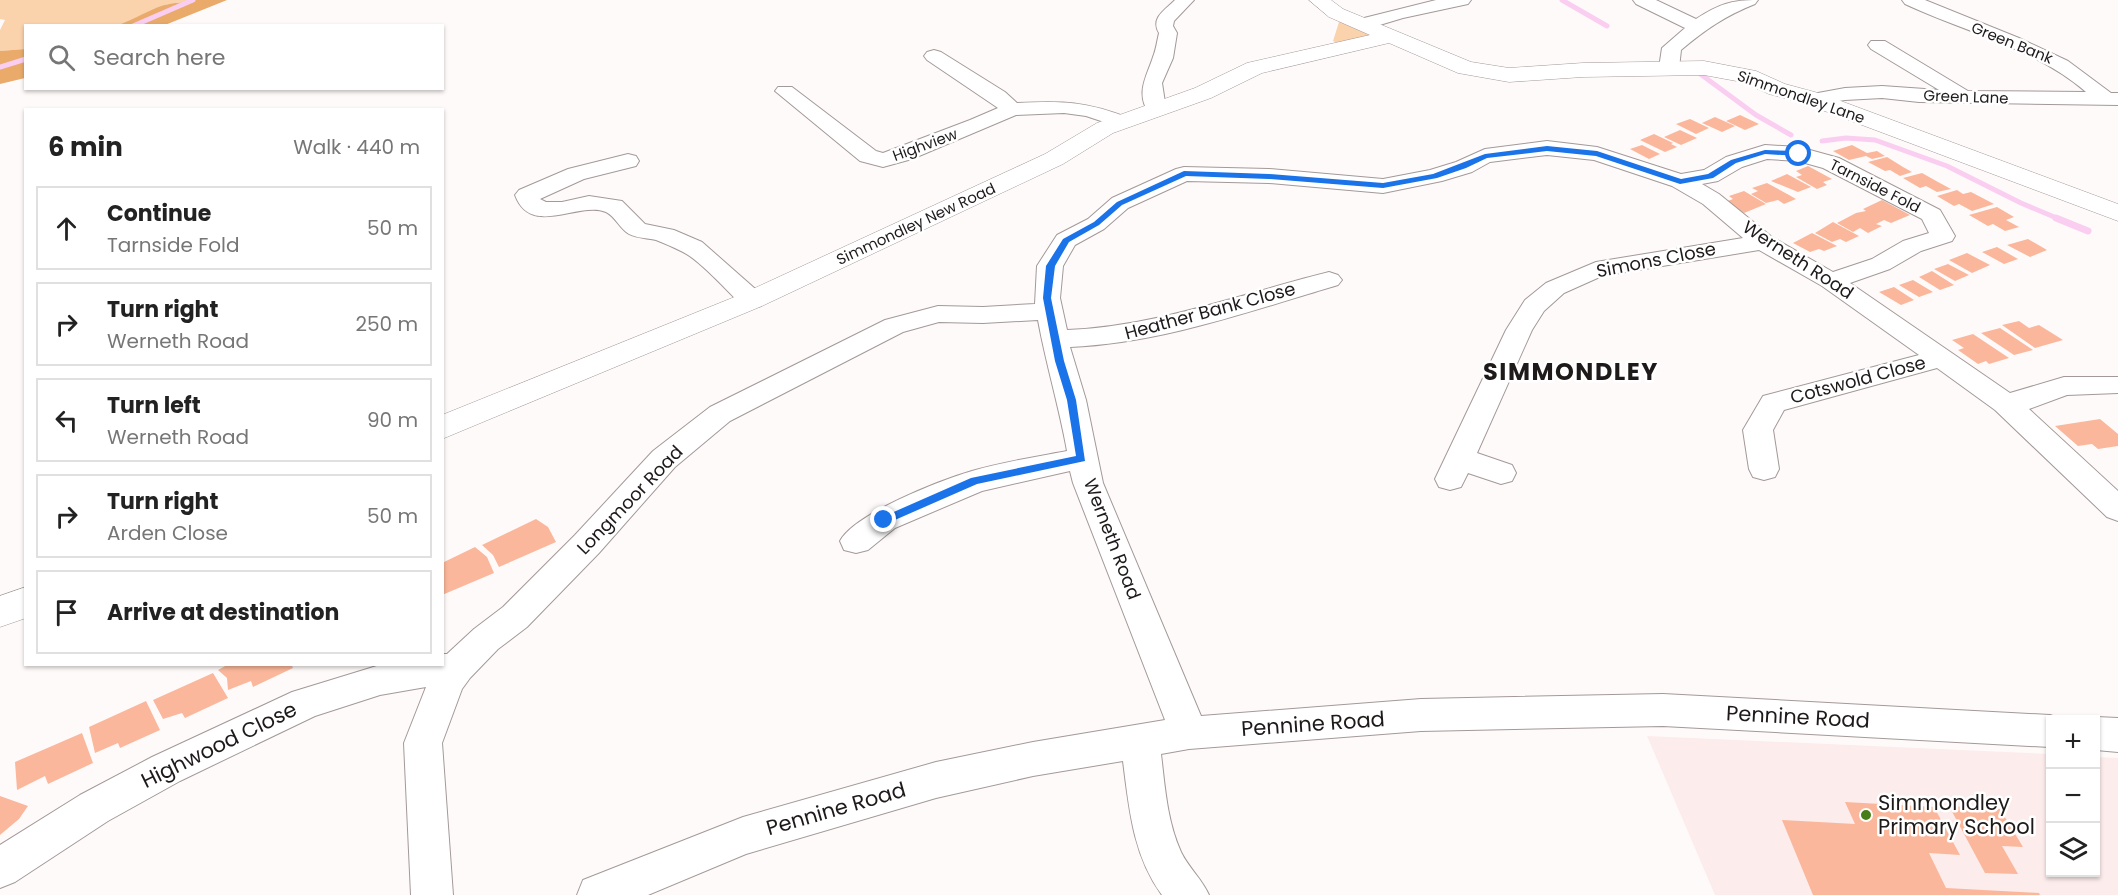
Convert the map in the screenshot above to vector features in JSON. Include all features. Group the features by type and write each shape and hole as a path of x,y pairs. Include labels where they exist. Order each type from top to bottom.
{"street":[{"path":"1156,109 1152,83 1163,58 1165,37 1168,33 1164,26 1166,20 1185,0"},
{"path":"1363,24 1399,13 1462,0"},
{"path":"1642,0 1697,27"},
{"path":"1669,68 1672,48 1719,12 1749,0"},
{"name":"Green Bank","path":"1911,0 1977,30 2031,49 2061,63 2112,99"},
{"path":"1322,51 1327,6"},
{"name":"Simmondley Lane","path":"1327,6 1466,68 1509,75 1583,70 1704,68 1749,76 1777,89 1814,99 2118,213"},
{"name":"Simmondley New Road","path":"444,427 752,300 1054,159 1105,128 1203,93 1255,68 1393,36"},
{"path":"1878,45 1966,97"},
{"path":"934,56 998,96 1012,109"},
{"name":"Highview","path":"785,91 868,156 883,160 964,130 1012,109 1064,107 1090,110 1122,122"},
{"name":"Green Lane","path":"1814,99 1882,92 1966,97 2112,99"},
{"name":"Werneth Road","path":"1189,733 1088,483 1072,400 1047,298 1050,266 1066,240 1096,224 1120,203 1184,174 1269,176 1383,186 1434,176 1464,167 1485,156 1547,148 1597,154 1680,182 1711,200 1764,242 1831,281 2004,403 2118,508"},
{"name":"Tarnside Fold","path":"1680,182 1710,176 1734,162 1765,152 1799,154 1831,163 1932,215 1943,236 1912,246 1881,264 1831,281"},
{"path":"503,198 527,195 576,174 605,174 628,161"},
{"path":"527,195 530,202 542,209 562,209 589,203 614,206 638,229 665,234 693,248 752,300"},
{"name":"Simons Close","path":"1501,473 1454,469 1519,330 1534,306 1555,288 1596,270 1764,242"},
{"name":"Heather Bank Close","path":"1052,325 1110,337 1151,329 1329,280"},
{"name":"Longmoor Road","path":"432,895 423,743 446,682 457,667 486,639 516,617 587,544 664,459 720,414 894,326 938,314 983,315 1052,325"},
{"name":"Cotswold Close","path":"1764,469 1758,430 1773,403 1942,358"},
{"path":"2004,403 2023,401 2064,386 2114,385"},
{"path":"856,542 884,520 975,481 1082,458"},
{"path":"0,612 24,603"},
{"name":"Highwood Close","path":"0,868 94,808 135,785 305,703 380,680 457,667"},
{"name":"Pennine Road","path":"598,895 743,836 936,780 1033,759 1189,733 1421,716 1663,710 2046,731"},
{"path":"2100,734 2118,735"},
{"path":"1140,741 1150,820 1165,865 1188,895"}],"shaded area":[{"path":"0,0 193,0 186,3 168,4 121,24 24,24 24,49 0,51 0,30 5,20 0,19"},
{"path":"227,0 167,24 120,24 172,3"},
{"path":"1342,21 1373,33 1370,37 1337,43 1333,41 1339,22"},
{"path":"24,49 24,78 0,84 0,51"},
{"name":"Simmondley Primary School","path":"1647,736 2046,754 2046,877 2100,877 2100,757 2118,758 2118,895 1715,895"}],"building":[{"path":"1740,115 1759,124 1745,130 1726,121"},
{"path":"1715,117 1735,126 1722,132 1702,123"},
{"path":"1690,119 1709,128 1696,134 1676,124"},
{"path":"1680,130 1697,138 1681,145 1664,137"},
{"path":"1654,134 1677,147 1665,152 1640,140"},
{"path":"1642,145 1660,154 1649,159 1630,149"},
{"path":"1852,145 1867,153 1877,151 1885,156 1872,159 1866,156 1849,160 1833,151"},
{"path":"1887,157 1912,172 1900,176 1868,162"},
{"path":"1808,166 1832,179 1823,182 1827,185 1817,189 1796,177 1802,175 1796,171"},
{"path":"1922,173 1951,189 1937,192 1926,186 1920,188 1903,178"},
{"path":"1787,174 1811,187 1798,192 1771,181"},
{"path":"1767,183 1796,199 1784,204 1778,200 1766,203 1751,194 1758,191 1752,188"},
{"path":"1957,190 1963,194 1971,192 1994,204 1972,211 1959,204 1954,206 1937,196"},
{"path":"1744,191 1766,204 1744,213 1725,202 1733,199 1729,196"},
{"path":"1882,200 1910,215 1891,223 1884,220 1876,224 1882,226 1868,233 1860,228 1853,232 1837,223 1856,213 1866,211 1863,209"},
{"path":"1997,207 2014,217 2006,220 2019,227 2005,231 1993,224 1988,226 1969,215"},
{"path":"1833,222 1859,236 1846,242 1840,239 1832,242 1815,233"},
{"path":"1812,233 1837,246 1824,251 1819,249 1810,252 1793,243"},
{"path":"2028,239 2047,250 2030,257 2007,245"},
{"path":"1997,247 2018,259 2004,264 1982,252"},
{"path":"1967,253 1990,265 1972,273 1949,260"},
{"path":"1948,264 1969,275 1955,281 1934,269"},
{"path":"1932,271 1954,285 1940,290 1919,277"},
{"path":"1913,280 1933,292 1919,297 1899,285"},
{"path":"1894,287 1914,300 1901,305 1879,292"},
{"path":"2019,321 2029,328 2039,325 2063,340 2035,348 2002,325"},
{"path":"2000,328 2033,350 2014,355 1981,333"},
{"path":"1973,334 2009,358 1989,364 1986,361 1978,364 1958,350 1964,348 1952,340"},
{"path":"2100,419 2118,434 2118,446 2098,449 2092,444 2078,446 2055,426"},
{"path":"536,519 548,527 556,542 499,567 493,555 482,545"},
{"path":"475,547 487,557 494,573 444,594 444,562"},
{"path":"225,666 292,666 293,668 253,687 251,681 228,690 227,678 218,670"},
{"path":"213,673 228,698 185,718 182,713 163,719 153,700"},
{"path":"146,701 160,730 120,748 118,743 95,753 89,727"},
{"path":"82,733 93,763 48,784 45,776 17,790 15,762"},
{"path":"0,796 28,806 19,819 0,835"},
{"path":"1845,802 1934,807 1960,855 1929,853 1946,888 2039,893 2040,895 1813,895 1782,820 1855,824"},
{"path":"1949,806 2000,809 2023,847 2002,846 2018,874 1985,873"}],"waterway":[{"path":"138,24 193,0"},
{"path":"1562,0 1607,26"},
{"path":"0,67 24,60"},
{"path":"1699,73 1756,115 1791,135"},
{"path":"1822,141 1846,138 1875,140 1947,166 2059,219"},
{"path":"2056,218 2088,231"}],"place":[{"name":"Simmondley Primary School","path":"1866,815"}],"district":[{"name":"SIMMONDLEY","path":"1571,372"}],"route":[{"path":"884,520 930,498 975,481 1082,458 1072,400 1059,361 1047,298 1050,266 1066,240 1096,224 1120,203 1184,174 1269,176 1383,186 1434,176 1464,167 1485,156 1547,148 1597,154 1680,182 1710,176 1734,162 1765,152 1799,154"}]}
